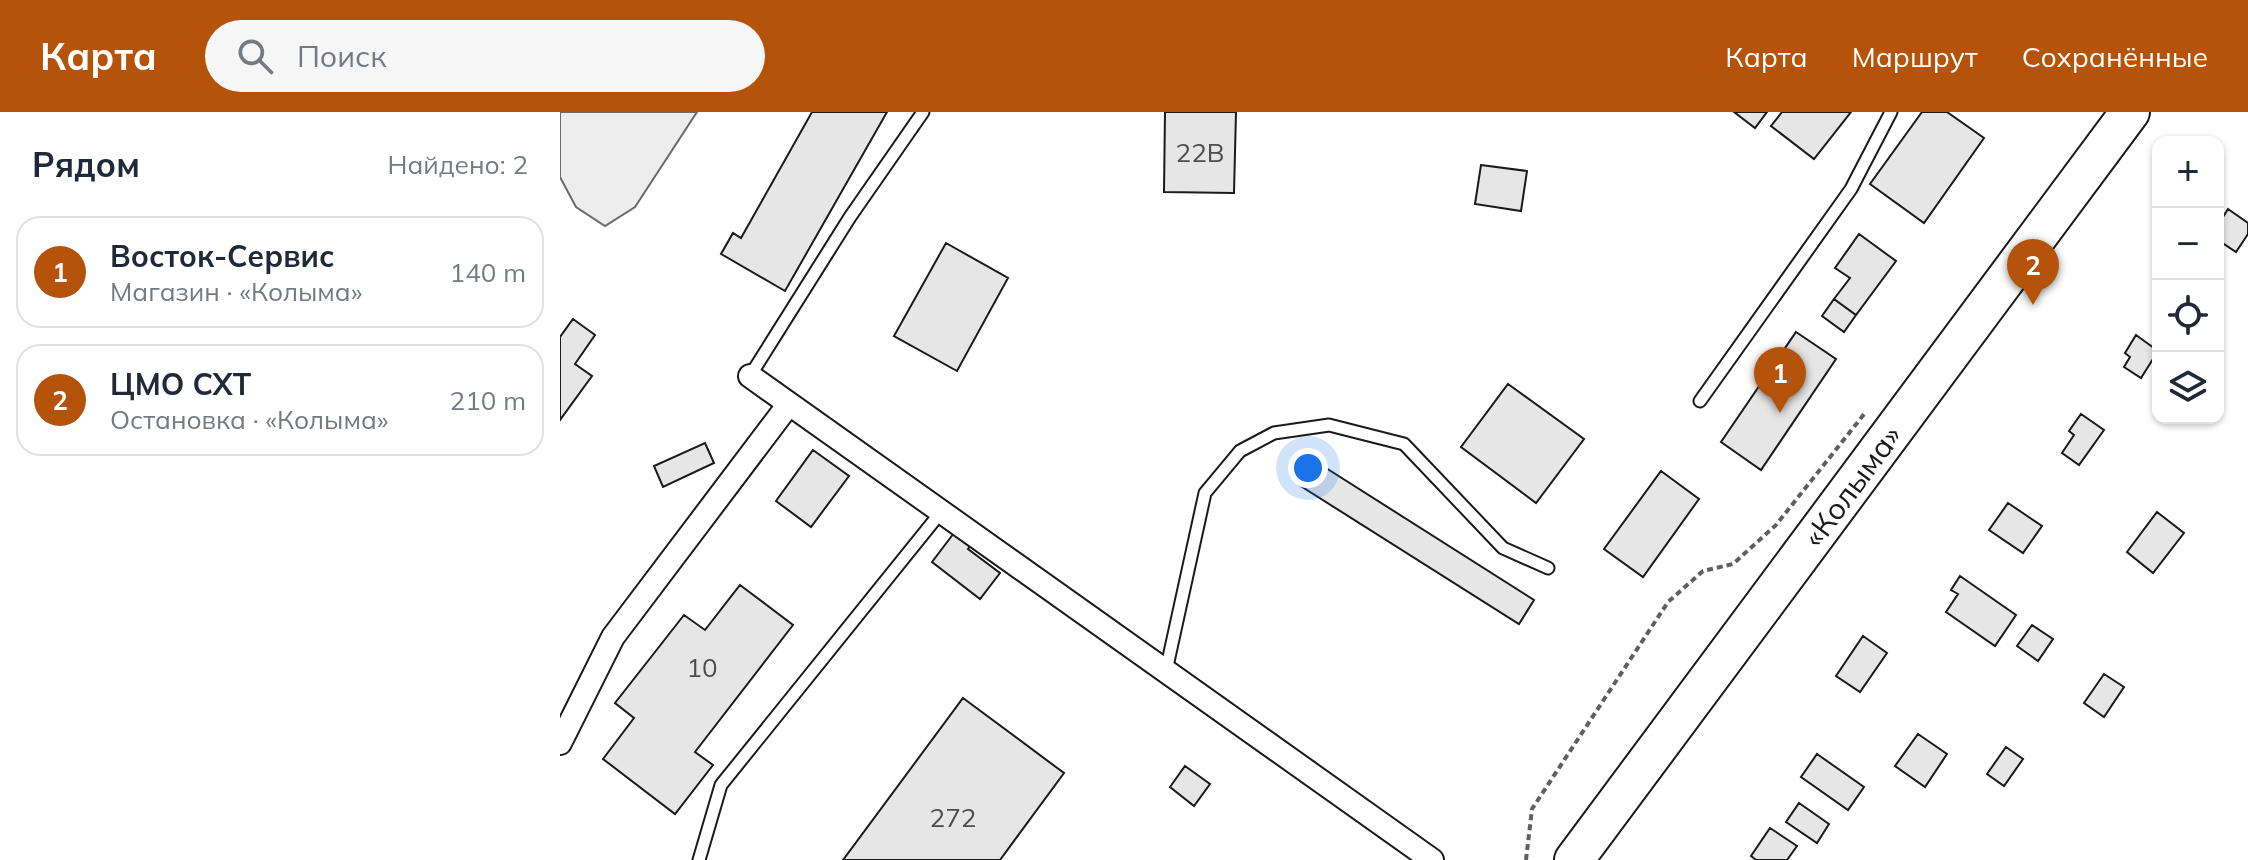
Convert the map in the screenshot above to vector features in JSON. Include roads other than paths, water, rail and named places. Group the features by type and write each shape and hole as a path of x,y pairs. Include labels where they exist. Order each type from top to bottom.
{"highway":[{"name":"«Колыма»","path":"1574,860 2130,112"}],"street":[{"path":"750,376 1432,860"},
{"path":"560,743 613,637 789,404"}],"lane":[{"path":"750,376 850,217 923,112"},
{"path":"1700,401 1851,189 1891,112"},
{"path":"1166,672 1205,493 1240,451 1274,433 1329,425 1404,444 1503,548 1548,568"},
{"path":"699,860 721,785 941,512"}],"place":[{"name":"ЦМО СХТ","path":"2033,305"},
{"name":"Восток-Сервис","path":"1780,413"}]}
